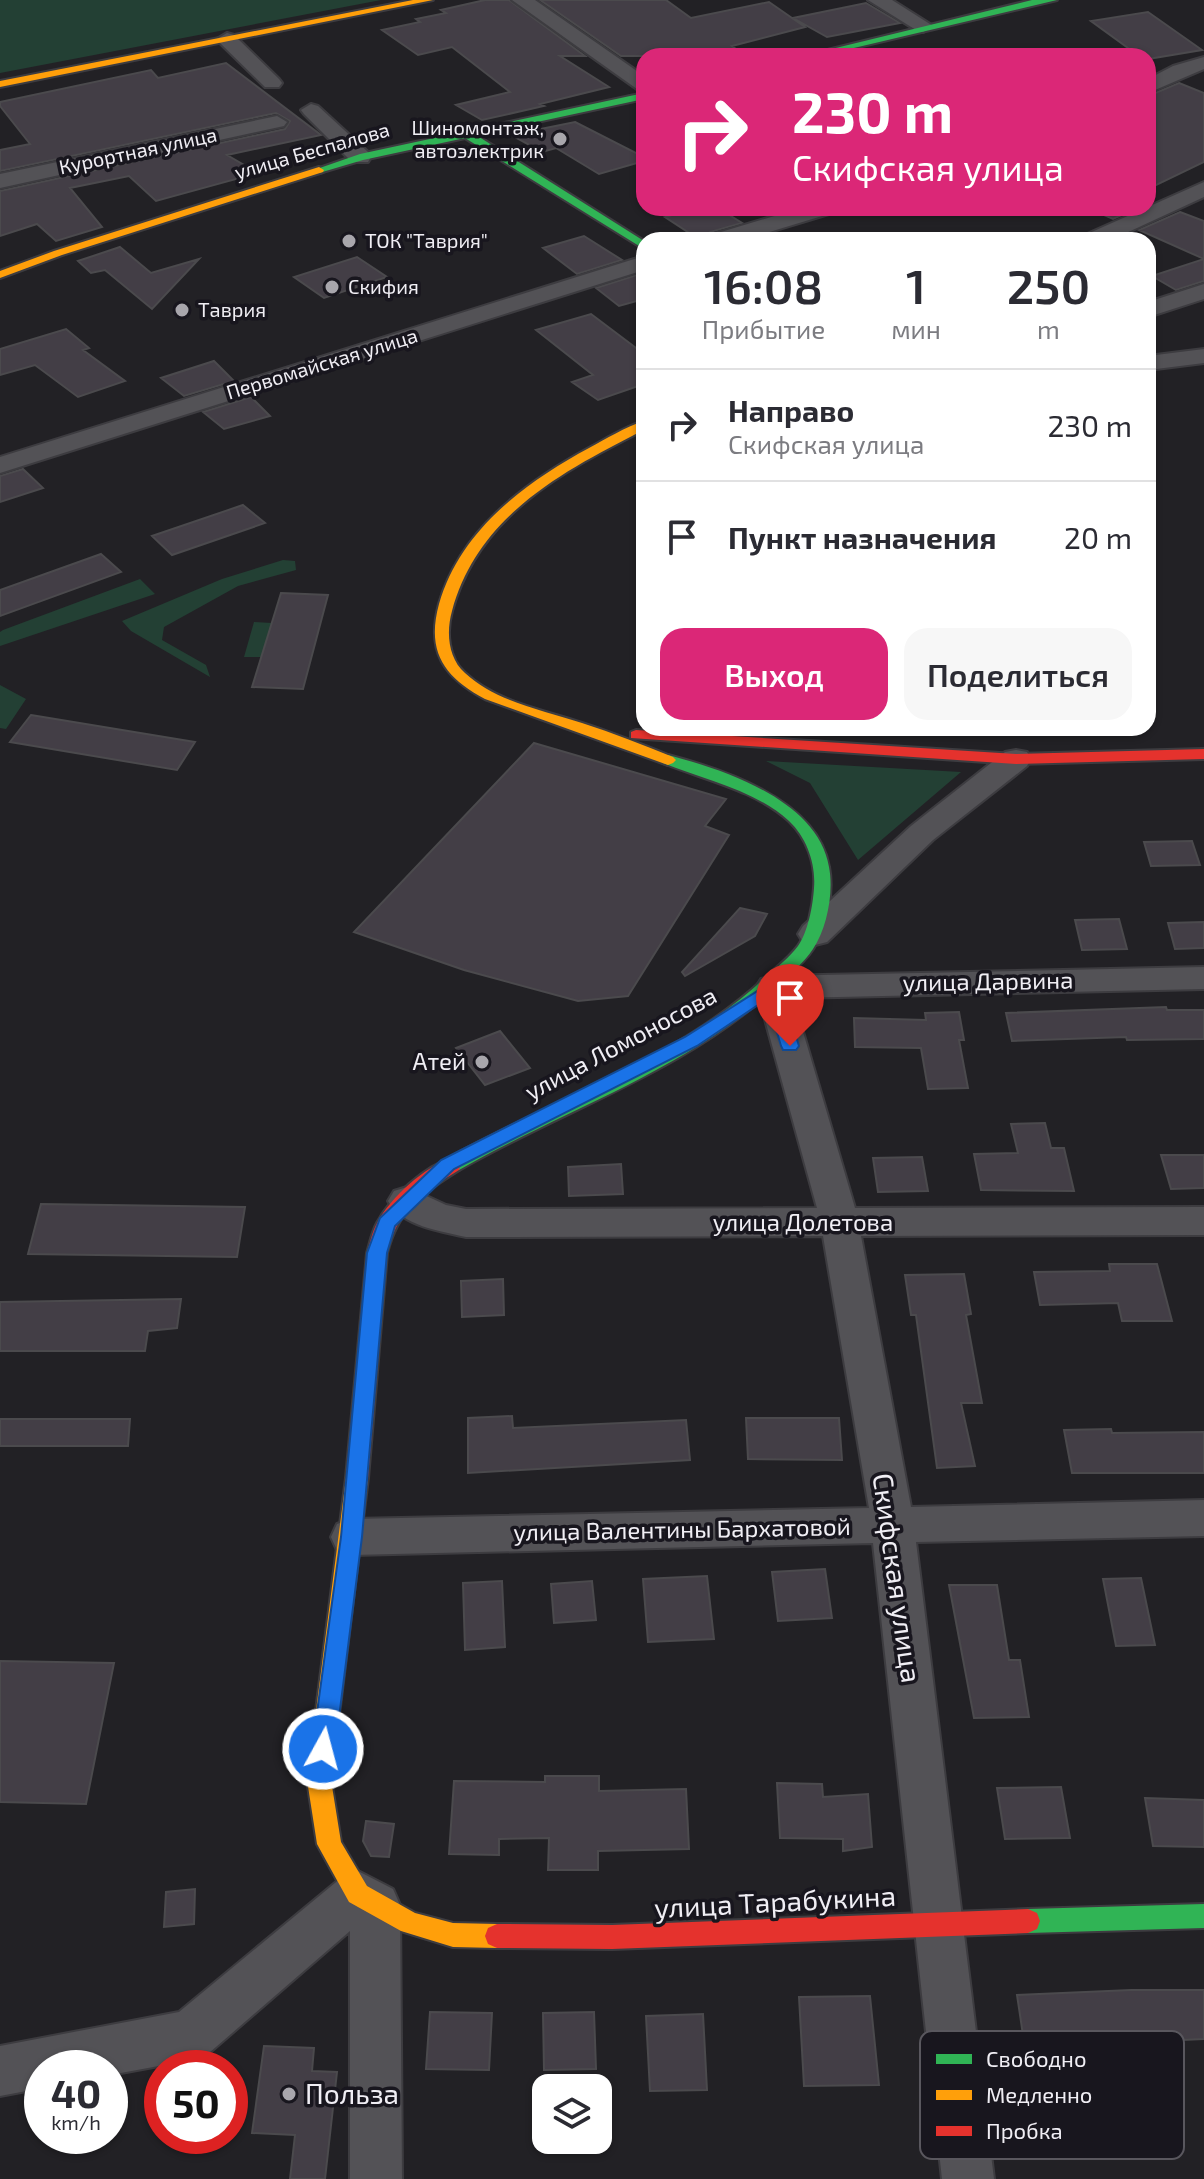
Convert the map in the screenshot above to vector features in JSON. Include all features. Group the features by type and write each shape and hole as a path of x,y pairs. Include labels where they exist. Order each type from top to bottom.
{"main road":[{"path":"0,84 428,0"},
{"path":"839,48 1011,6 1052,0"},
{"name":"улица Беспалова","path":"0,275 58,253 360,157 636,98"},
{"path":"467,134 636,241"},
{"name":"улица Ломоносова","path":"367,1900 329,1844 319,1780 352,1537 377,1253 386,1223 448,1165 691,1041 773,987 815,934 824,891 819,855 803,824 762,796 502,700 463,680 454,670 440,642 441,611 449,586 470,545 531,490 636,429"},
{"path":"597,733 636,735"},
{"path":"645,736 1016,759 1204,754"},
{"name":"улица Тарабукина","path":"367,1900 410,1923 453,1935 612,1937 1204,1916"}],"street":[{"path":"522,0 636,79"},
{"path":"878,0 923,26"},
{"path":"227,39 272,83"},
{"path":"1156,83 1180,70 1204,63"},
{"path":"311,110 360,157"},
{"name":"Курортная улица","path":"0,181 277,122"},
{"path":"1156,211 1204,189"},
{"path":"745,232 798,216"},
{"path":"1110,232 1145,216"},
{"name":"Первомайская улица","path":"0,465 636,266"},
{"path":"1156,307 1204,291"},
{"path":"1156,362 1204,356"},
{"path":"815,934 922,833 1016,759"},
{"name":"улица Дарвина","path":"773,987 1204,978"},
{"name":"Скифская улица","path":"773,987 840,1223 893,1526 952,2031"},
{"name":"улица Долетова","path":"407,1201 437,1217 466,1223 1204,1221"},
{"name":"улица Валентины Бархатовой","path":"352,1537 1204,1518"},
{"path":"0,2071 191,2035 367,1900"},
{"path":"367,1900 380,2106 376,2179"},
{"name":"Скифская улица","path":"966,2159 968,2179"}],"green space":[{"path":"0,0 381,0 0,73"},
{"path":"283,560 295,561 296,570 238,586 164,627 162,640 206,665 210,677 131,631 122,621 222,579"},
{"path":"140,579 155,594 0,646 0,632 3,630"},
{"path":"254,622 272,623 261,657 244,657"},
{"path":"0,685 26,699 6,729 0,728"},
{"path":"766,761 961,772 858,860 810,783"}],"building":[{"path":"485,0 509,0 585,56 560,56 609,87 482,120 456,105 510,92 452,47 418,55 382,30 420,22 416,19"},
{"path":"540,0 666,0 691,18 769,2 805,27 732,46 735,48 636,48 636,56 621,56"},
{"path":"866,3 900,23 827,37 793,18"},
{"path":"1148,12 1202,50 1156,58 1156,48 1128,48 1091,21"},
{"path":"226,63 321,135 227,155 258,173 156,201 129,176 70,188 102,227 56,241 37,224 0,236 0,191 285,129 290,121 276,113 0,171 0,150 30,144 0,102 151,70 158,78"},
{"path":"1179,83 1204,93 1204,162 1156,185 1156,93"},
{"path":"575,122 636,153 636,163 599,174 556,148 542,152 511,135"},
{"path":"1180,212 1204,221 1204,259 1156,238 1156,232 1139,230"},
{"path":"731,216 742,223 710,232 688,232 665,217"},
{"path":"584,236 622,260 577,274 543,248"},
{"path":"120,247 151,273 199,259 152,309 105,270 91,273 78,261"},
{"name":"Скифия","path":"357,257 387,277 324,298 294,277"},
{"path":"1204,259 1204,281 1176,290 1156,278 1156,275"},
{"path":"636,275 636,301 619,306 596,288"},
{"path":"591,314 636,348 636,387 598,400 572,382 593,375 536,330"},
{"path":"66,329 89,348 83,350 125,381 78,397 35,365 0,375 0,349"},
{"path":"214,361 234,381 184,396 161,378"},
{"path":"251,397 270,416 224,429 203,412"},
{"path":"23,469 43,488 0,502 0,476"},
{"path":"243,505 265,523 172,555 152,536"},
{"path":"101,554 121,572 0,616 0,590"},
{"path":"281,593 328,595 303,689 252,687"},
{"path":"31,715 195,742 177,770 10,742"},
{"path":"534,743 726,799 705,826 729,835 628,996 578,1001 464,970 354,932"},
{"path":"1192,841 1200,865 1151,866 1144,842"},
{"path":"740,908 767,914 755,936 685,976 682,972"},
{"path":"1119,919 1127,949 1082,950 1075,920"},
{"path":"1204,922 1204,948 1175,949 1168,923"},
{"path":"1166,1007 1167,1010 1204,1010 1204,1039 1127,1040 1126,1037 1012,1041 1006,1013"},
{"path":"959,1012 964,1040 959,1040 968,1088 928,1089 921,1048 855,1047 854,1018 926,1020 925,1013"},
{"path":"500,1031 530,1068 485,1085 456,1048"},
{"path":"1045,1123 1051,1148 1064,1148 1074,1191 981,1190 974,1154 1018,1153 1011,1124"},
{"path":"1161,1155 1204,1155 1204,1188 1171,1189"},
{"path":"922,1157 928,1191 878,1192 873,1158"},
{"path":"621,1164 623,1194 569,1196 568,1167"},
{"path":"41,1204 245,1207 237,1257 28,1254"},
{"path":"1109,1264 1157,1264 1172,1321 1122,1321 1118,1303 1040,1305 1034,1272 1110,1271"},
{"path":"964,1274 971,1314 966,1315 982,1403 961,1403 975,1466 937,1468 916,1315 911,1315 905,1275"},
{"path":"503,1279 504,1315 462,1317 461,1281"},
{"path":"181,1299 177,1328 148,1331 145,1351 0,1351 0,1302"},
{"path":"512,1416 513,1428 686,1420 690,1460 468,1473 468,1418"},
{"path":"746,1418 839,1418 842,1460 748,1459"},
{"path":"0,1419 130,1419 128,1446 0,1446"},
{"path":"1111,1429 1112,1433 1204,1432 1204,1473 1072,1473 1064,1430"},
{"path":"825,1569 832,1618 778,1621 772,1572"},
{"path":"707,1576 714,1639 648,1642 643,1579"},
{"path":"1141,1578 1155,1645 1116,1646 1103,1579"},
{"path":"502,1581 505,1647 465,1650 463,1583"},
{"path":"592,1581 596,1620 554,1623 551,1584"},
{"path":"949,1585 997,1585 1009,1660 1020,1660 1029,1717 974,1718"},
{"path":"0,1661 114,1663 86,1804 0,1802"},
{"path":"545,1776 599,1776 599,1791 686,1789 689,1849 598,1851 598,1870 548,1870 549,1838 499,1839 499,1855 449,1854 454,1781 545,1782"},
{"path":"777,1783 822,1784 823,1797 868,1794 872,1847 843,1851 843,1839 780,1838"},
{"path":"1061,1787 1070,1838 1005,1839 997,1788"},
{"path":"1145,1798 1204,1800 1204,1847 1153,1846"},
{"path":"366,1821 394,1824 389,1857 371,1856 363,1841"},
{"path":"195,1889 194,1924 164,1927 166,1892"},
{"path":"1204,1990 1204,2039 1184,2040 1184,2031 1022,2031 1017,1995"},
{"path":"870,1996 879,2085 804,2086 799,1997"},
{"path":"430,2012 492,2013 489,2070 426,2069"},
{"path":"594,2012 596,2069 544,2070 543,2013"},
{"path":"703,2014 707,2090 650,2091 646,2016"},
{"path":"264,2046 314,2048 312,2071 337,2072 325,2179 290,2179 295,2135 252,2133"}],"traffic: fast":[{"path":"840,48 1011,6 1052,0"},
{"path":"319,170 360,157 636,98"},
{"path":"467,134 636,241"},
{"path":"452,1165 672,1053 714,1028 752,1000 799,956 808,943 823,883 820,859 803,827 767,799 668,760"},
{"path":"1028,1921 1204,1916"}],"traffic: slow":[{"path":"0,84 428,0"},
{"path":"0,275 58,253 319,170"},
{"path":"636,429 547,478 491,525 468,553 452,585 442,620 442,637 445,653 453,668 476,689 518,708 668,760"},
{"path":"357,1478 319,1780 329,1844 358,1894 410,1923 453,1935 497,1936"}],"traffic: jam":[{"path":"652,736 1016,759 1204,754"},
{"path":"357,1478 377,1253 382,1233 393,1214 408,1198 452,1165"},
{"path":"497,1936 612,1937 1028,1921"}],"place":[{"name":"Шиномонтаж, автоэлектрик","path":"560,139"},
{"name":"ТОК \"Таврия\"","path":"349,241"},
{"name":"Скифия","path":"332,287"},
{"name":"Таврия","path":"182,310"},
{"name":"Атей","path":"482,1062"},
{"name":"Польза","path":"289,2094"}],"route":[{"path":"323,1749 352,1537 377,1253 386,1223 448,1165 691,1041 773,987 790,1046"}]}
